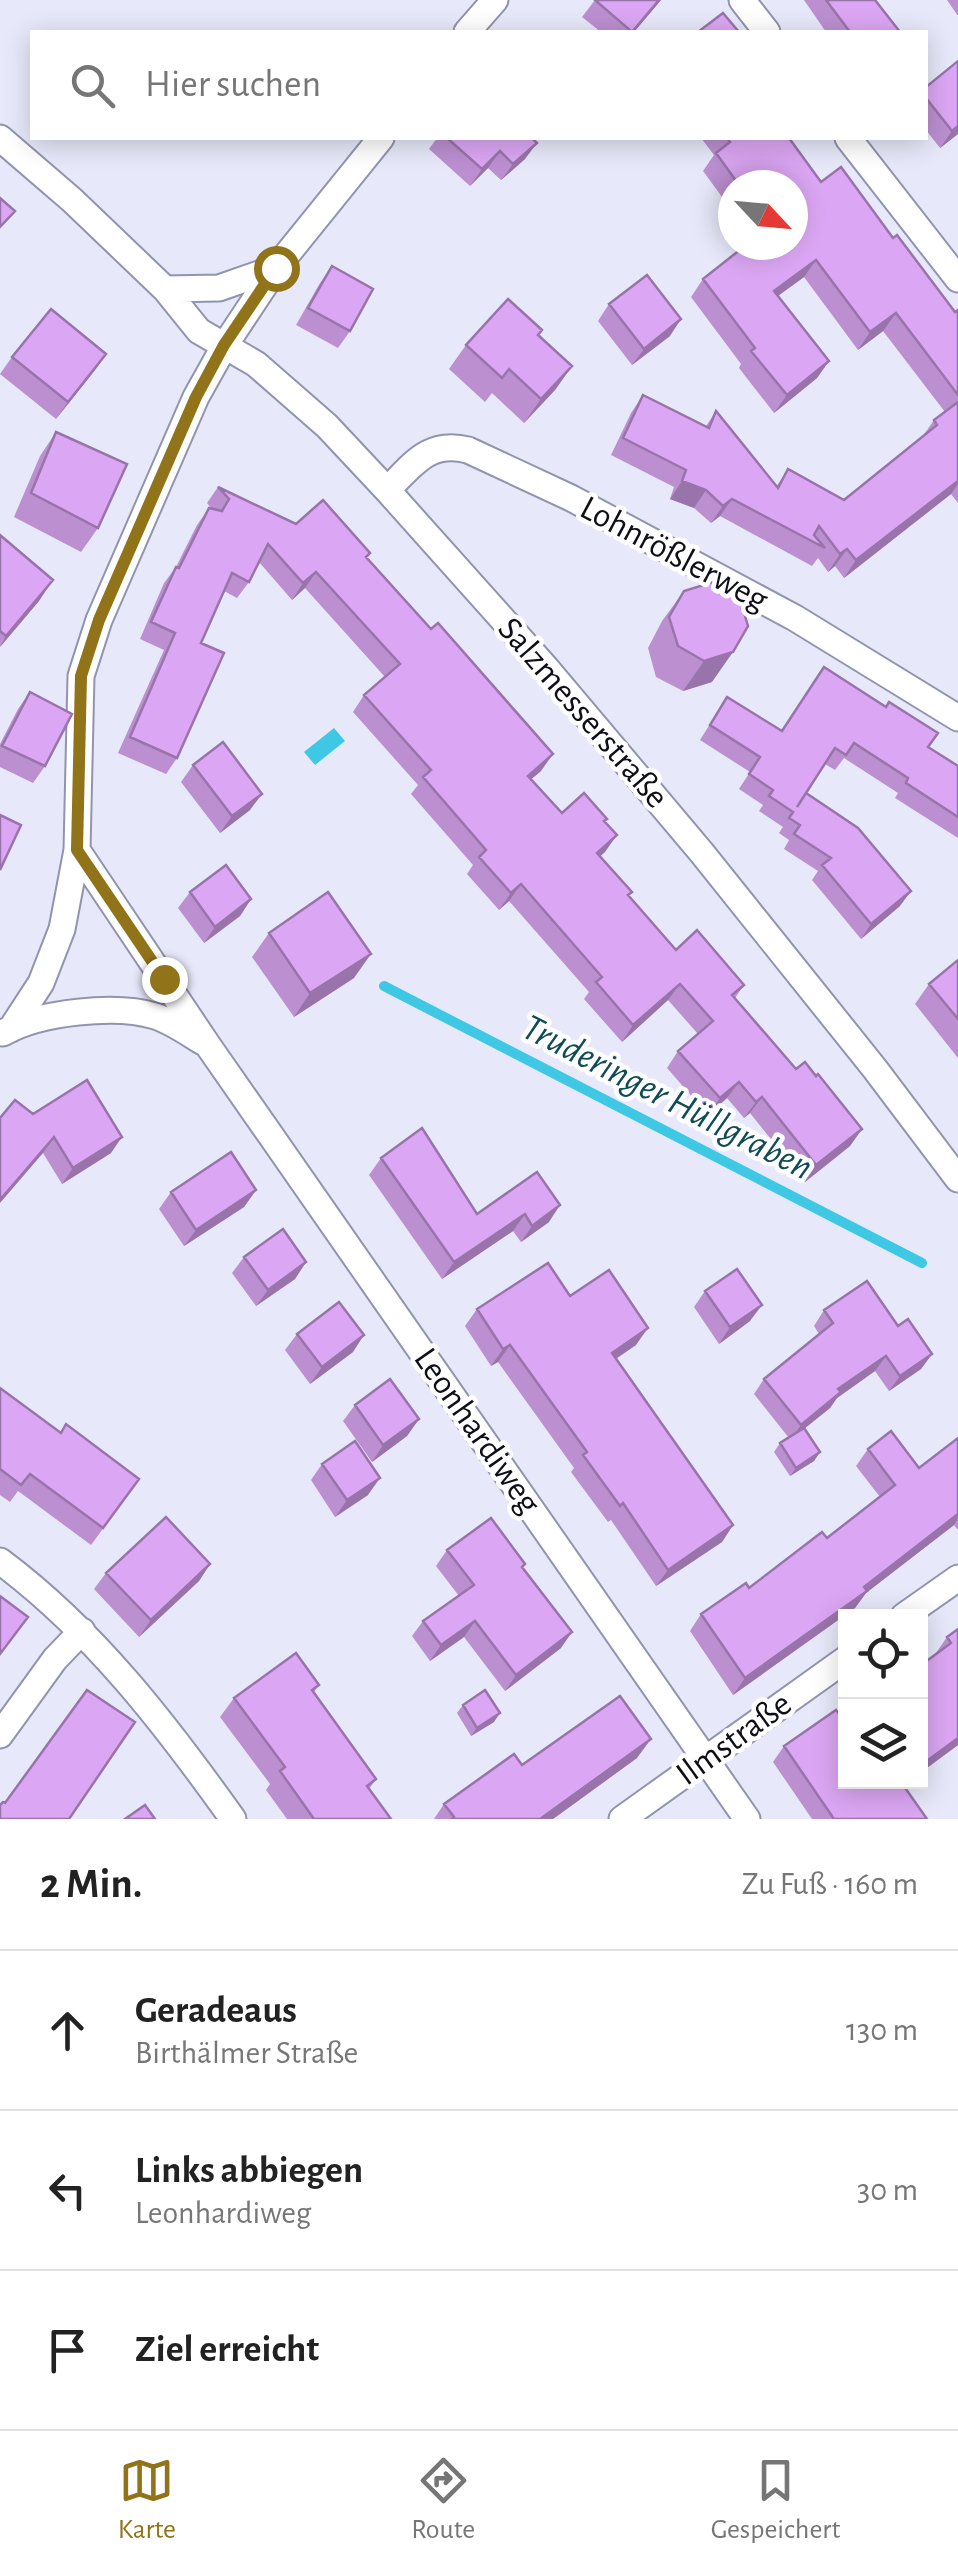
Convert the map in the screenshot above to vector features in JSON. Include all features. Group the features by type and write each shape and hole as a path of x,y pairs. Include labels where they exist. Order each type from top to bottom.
{"street":[{"path":"469,30 496,0"},
{"path":"742,0 765,30"},
{"name":"Salzmesserstraße","path":"0,138 165,289 199,331 256,364 327,426 387,490 548,669 702,853 875,1069 958,1180"},
{"path":"5,1032 41,983 62,929 77,850 81,676 105,606 196,397 224,345 276,268 379,140"},
{"path":"850,140 958,279"},
{"path":"165,289 219,288 276,268"},
{"name":"Lohnrößlerweg","path":"387,490 435,448 453,446 468,450 586,506 762,600 958,718"},
{"name":"Leonhardiweg","path":"77,850 747,1819"},
{"name":"Leonhardiweg","path":"5,1032 63,1015 114,1010 157,1016 208,1044"},
{"path":"0,1561 82,1631 129,1682 233,1819"},
{"path":"914,1609 958,1578"},
{"path":"0,1735 55,1659 82,1631"},
{"name":"Ilmstraße","path":"622,1819 838,1664"}],"water":[{"path":"334,728 345,741 315,765 304,752"}],"building":[{"path":"595,0 659,0 630,30"},
{"path":"826,0 875,0 898,30 848,30"},
{"path":"723,13 737,30 701,30"},
{"path":"958,61 958,126 952,131 928,101 928,85"},
{"path":"449,140 537,143 513,164 500,151 482,169"},
{"path":"728,140 790,140 821,182 841,167 893,238 897,235 955,312 958,310 958,395 896,313 870,332 816,260 774,291 829,361 787,395 751,351 755,348 703,279 727,260 808,260 808,170 728,170 716,153"},
{"path":"0,198 15,211 0,227"},
{"path":"332,266 373,289 350,331 308,308"},
{"path":"647,275 681,319 644,349 609,304"},
{"path":"508,299 542,330 538,335 572,366 541,399 509,369 502,378 466,345"},
{"path":"51,309 106,354 68,402 12,357"},
{"path":"643,395 709,428 716,411 778,488 788,469 844,500 937,425 934,420 958,402 958,481 856,560 847,549 840,554 819,526 814,535 825,548 732,499 723,506 706,490 682,481 686,470 623,438"},
{"path":"56,432 127,464 98,528 31,493"},
{"path":"218,487 296,524 323,500 370,553 366,557 431,629 438,623 553,754 528,776 562,813 584,793 607,819 604,821 617,835 597,853 632,892 628,895 676,950 697,930 744,985 732,995 796,1069 805,1062 818,1074 862,1129 816,1165 762,1097 756,1102 739,1082 720,1098 678,1051 713,1021 680,984 633,1025 596,982 602,977 521,884 511,893 479,857 486,850 423,777 431,770 364,695 400,664 316,572 303,583 268,544 249,582 232,573 201,643 224,653 177,758 130,737 175,633 151,622 209,508 222,511 229,499"},
{"path":"0,535 53,580 6,636 0,631"},
{"path":"713,582 739,596 748,626 733,652 704,661 678,646 669,617 684,591"},
{"path":"824,667 886,707 889,702 938,733 928,747 958,766 958,817 854,743 846,755 835,748 806,793 858,828 911,891 871,924 822,865 831,858 794,834 800,825 789,818 793,812 769,796 773,790 749,774 760,757 710,725 727,697 782,731"},
{"path":"30,692 72,714 45,766 2,746"},
{"path":"223,742 262,794 232,816 193,765"},
{"path":"0,815 21,825 0,870"},
{"path":"226,865 251,899 215,927 190,892"},
{"path":"328,892 371,954 310,993 269,933"},
{"path":"958,960 958,1019 929,984"},
{"path":"87,1080 122,1137 73,1168 54,1137 0,1200 0,1118 15,1100 33,1114"},
{"path":"422,1128 477,1214 537,1172 560,1205 532,1226 525,1214 454,1262 381,1158"},
{"path":"231,1152 256,1190 196,1230 171,1192"},
{"path":"283,1229 306,1262 268,1290 244,1257"},
{"path":"548,1263 570,1296 609,1270 648,1328 612,1353 733,1525 668,1570 623,1503 620,1506 583,1455 587,1452 510,1345 503,1349 477,1309"},
{"path":"737,1269 762,1305 730,1327 705,1291"},
{"path":"867,1281 898,1326 908,1319 932,1354 900,1376 886,1356 838,1389 841,1392 801,1425 764,1379 833,1323 824,1310"},
{"path":"339,1302 364,1335 322,1367 297,1334"},
{"path":"390,1379 419,1419 383,1445 355,1405"},
{"path":"0,1388 61,1433 66,1424 139,1479 103,1528 30,1474 21,1485 0,1469"},
{"path":"804,1428 820,1452 796,1468 780,1443"},
{"path":"891,1431 919,1468 958,1438 958,1514 864,1587 867,1591 745,1678 701,1614 746,1583 749,1588 822,1532 827,1538 895,1485 868,1449"},
{"path":"355,1441 380,1478 347,1500 322,1464"},
{"path":"166,1517 210,1564 151,1620 106,1573"},
{"path":"491,1518 525,1564 522,1567 572,1632 516,1675 475,1621 441,1645 423,1621 474,1585 447,1550"},
{"path":"0,1596 28,1617 0,1654"},
{"path":"958,1629 958,1738 928,1760 928,1660 951,1643 947,1637"},
{"path":"296,1653 319,1685 312,1690 376,1779 367,1786 391,1819 314,1819 280,1771 285,1767 234,1698"},
{"path":"87,1690 135,1722 69,1819 0,1819 0,1805"},
{"path":"485,1690 500,1713 477,1728 463,1705"},
{"path":"620,1696 651,1739 540,1819 452,1819 444,1804 514,1754 522,1765"},
{"path":"836,1710 838,1789 906,1789 927,1819 834,1819 784,1746"},
{"path":"145,1805 155,1819 125,1819"}],"waterway":[{"name":"Truderinger Hüllgraben","path":"384,986 922,1263"}],"route":[{"path":"164,979 77,850 81,676 99,620 196,397 224,345 276,268"}]}
